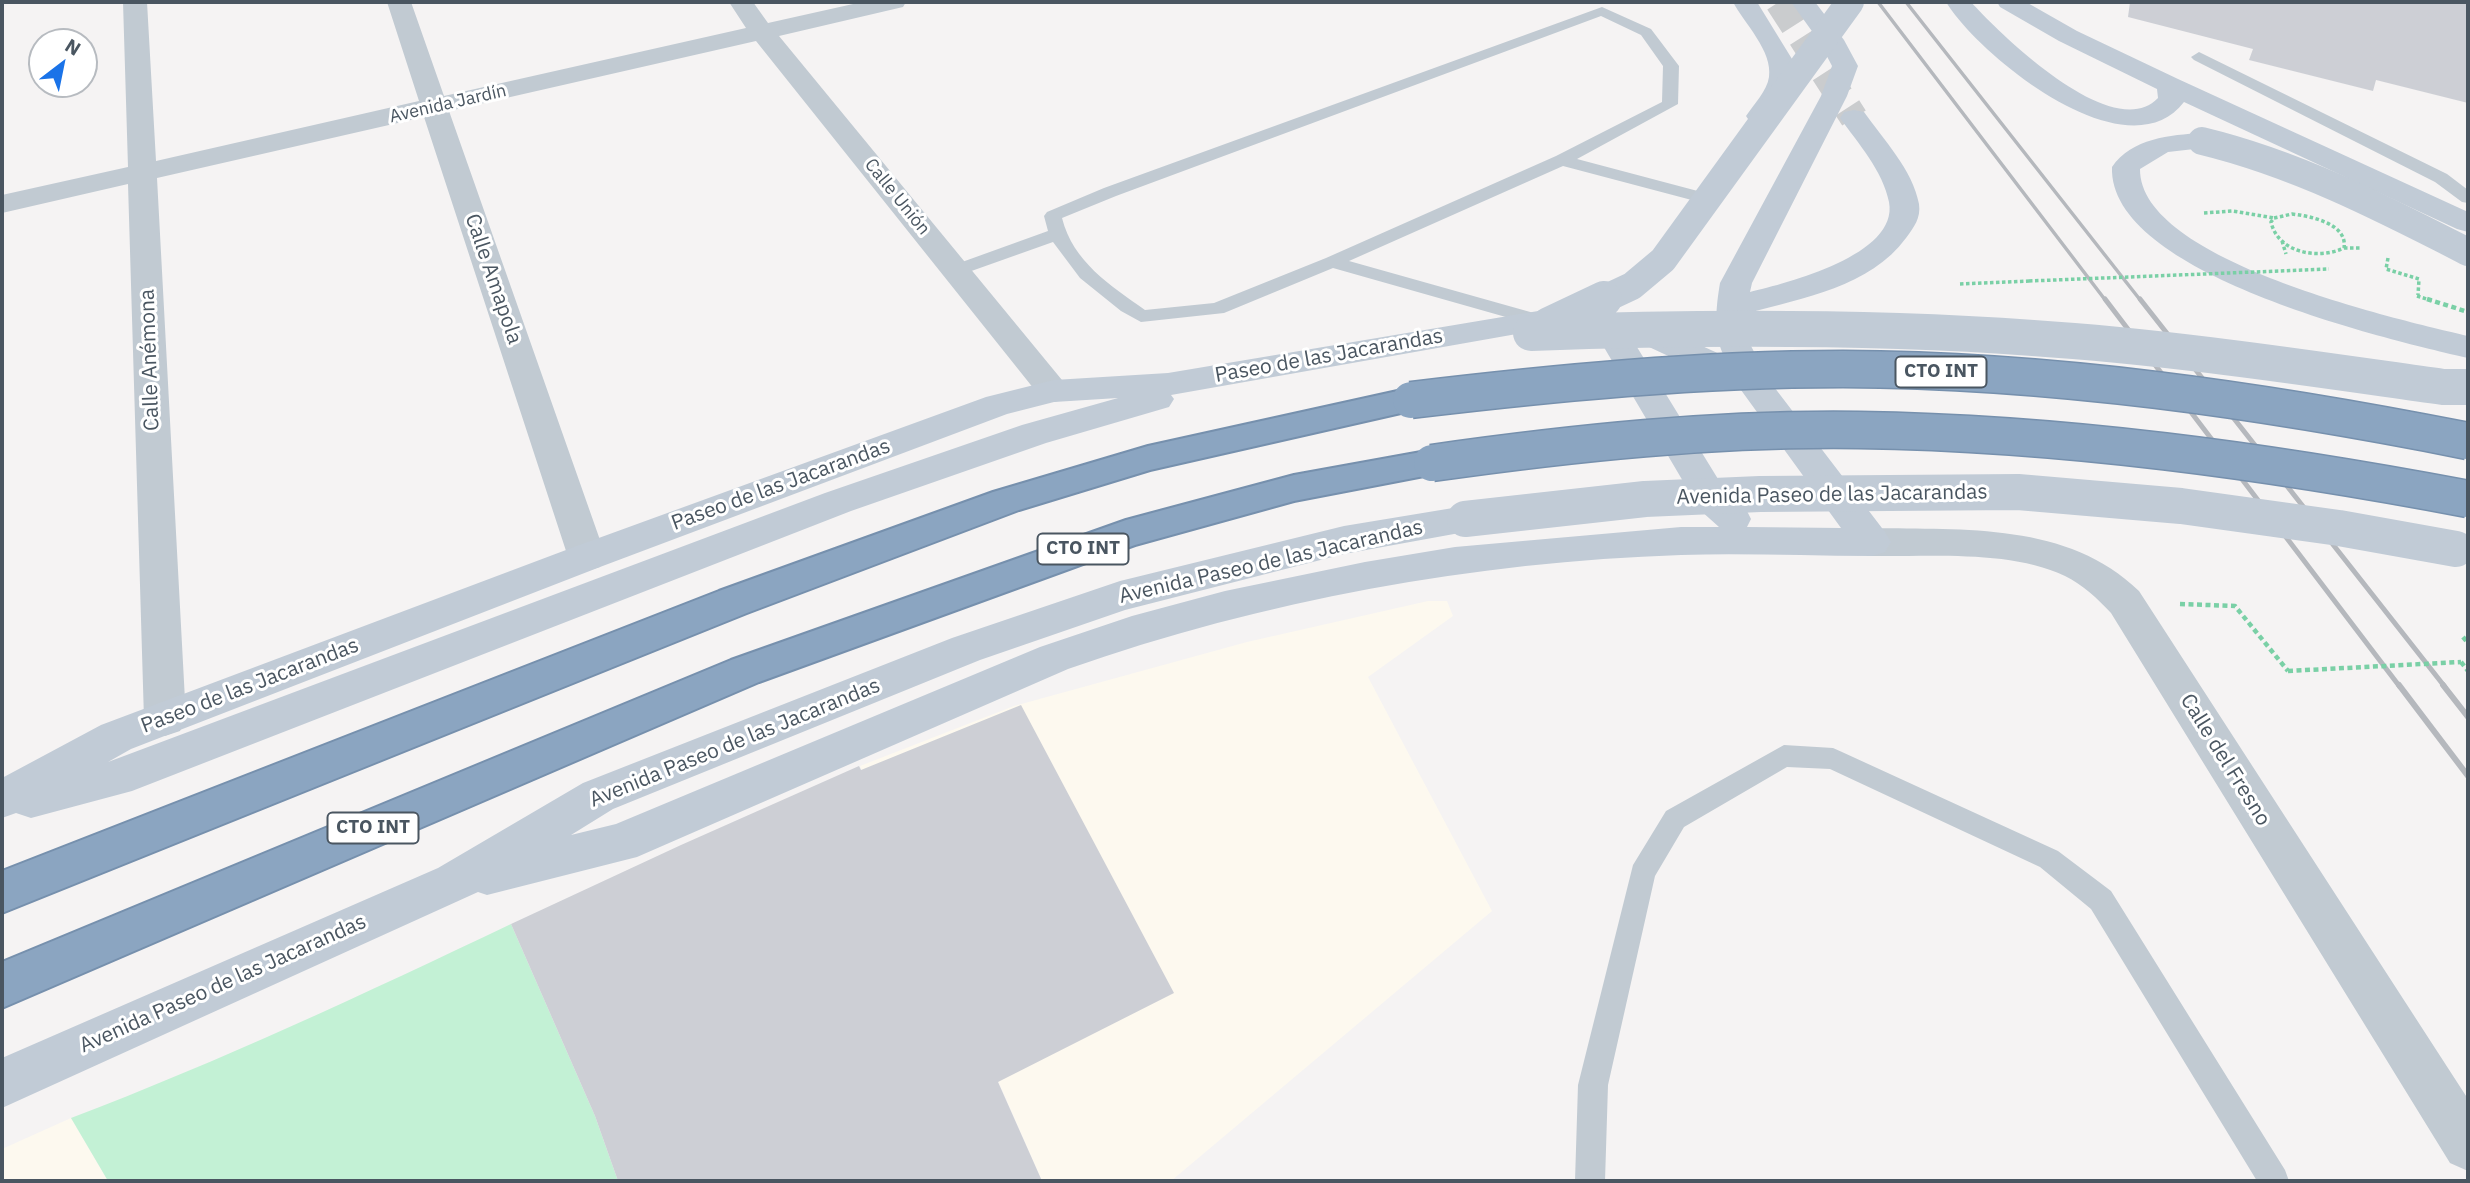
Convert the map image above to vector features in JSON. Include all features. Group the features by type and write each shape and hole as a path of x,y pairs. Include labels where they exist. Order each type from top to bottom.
{"highway":[{"name":"CTO INT","path":"2,892 733,602 1006,501 1148,458 1411,400 1633,377 1754,371 1921,371 2031,377 2141,388 2291,408 2468,441"},
{"name":"CTO INT","path":"2,985 745,671 1126,534 1294,488 1432,463 1530,449 1648,438 1769,431 1911,431 2178,450 2359,477 2468,499"}],"main road":[{"name":"Paseo de las Jacarandas","path":"2,799 116,737 587,557 998,405 1054,391 1168,384 1479,329 1536,327 1617,303 1634,292 1703,198 1775,93 1783,75 1781,60 1745,2"},
{"path":"1804,2 1831,40 1845,66 1834,96 1736,284 1731,307 1734,344 1754,384 1872,542"},
{"path":"1536,327 1632,286 1663,260 1850,2"},
{"path":"1958,2 1971,18 2008,51 2066,98 2103,112 2135,116 2158,113 2172,99 2169,85"},
{"path":"2009,2 2068,36 2169,85 2468,223"},
{"path":"1731,307 1849,270 1877,252 1895,235 1905,215 1902,195 1892,174 1854,118"},
{"path":"2468,252 2294,167 2245,150 2202,141 2167,143 2142,152 2126,167 2127,187 2151,223 2204,261 2271,291 2372,323 2468,347"},
{"path":"1598,310 1754,384"},
{"path":"1598,310 1713,500 1734,520 1775,541"},
{"name":"CTO INT","path":"2,806 117,778 838,502 1034,434 1199,387 1419,344 1536,327 1773,327 2108,344 2444,387 2468,387"},
{"name":"Avenida Paseo de las Jacarandas","path":"2,1083 454,882 598,796 966,649 1146,589 1344,540 1465,519 1645,499 1760,494 2018,492 2208,510 2339,528 2468,552"},
{"path":"454,882 621,844 1054,658 1132,631 1226,606 1365,576 1455,561 1681,541 1872,542"}],"street":[{"name":"Calle Anémona","path":"135,2 165,719"},
{"name":"Calle Amapola","path":"399,2 587,557"},
{"name":"Calle Unión","path":"741,2 762,32 1054,391"},
{"name":"Avenida Jardín","path":"2,204 894,2"},
{"name":"Calle del Fresno","path":"1872,542 1999,546 2043,554 2100,579 2125,602 2468,1145"}],"lane":[{"path":"1602,11 1646,32 1671,66 1670,104 1562,160 1332,262 1217,309 1141,316 1086,273 1055,235 1053,216 1110,192 1602,11"},
{"path":"2199,57 2441,178 2468,198"},
{"path":"1562,160 1703,198"},
{"path":"957,270 1055,235"},
{"path":"1332,262 1536,327"},
{"path":"1590,1181 1593,1085 1642,873 1675,819 1784,756 1833,759 2049,859 2101,900 2274,1181"}],"path":[{"path":"2197,216 2233,211 2274,218 2292,214 2316,219 2337,230 2346,242 2344,248 2330,254 2293,247 2274,235 2271,228 2274,218"},
{"path":"2029,281 2329,269"},
{"path":"2386,269 2419,279 2417,296 2468,312"},
{"path":"2235,606 2288,671 2461,662 2468,671"}],"shaded area":[{"path":"1428,601 1447,601 1453,616 1368,677 1492,911 1171,1181 1042,1181 860,766 1014,706 1247,642"},
{"path":"71,1118 108,1181 2,1181 2,1149"}],"green space":[{"path":"511,924 595,1116 618,1181 108,1181 71,1118 238,1050"}],"building":[{"path":"2130,2 2468,2 2468,103 2376,80 2373,91 2249,60 2253,49 2128,17"},
{"path":"1021,705 1174,993 998,1082 1042,1181 618,1181 595,1116 511,924 859,766 861,770"}],"tunnel":[{"path":"1779,2 1854,118"}],"railway":[{"path":"1878,2 2106,301"},
{"path":"1906,2 2141,301"},
{"path":"2105,299 2400,687"},
{"path":"2140,299 2445,687"},
{"path":"2399,685 2468,776"},
{"path":"2443,685 2468,717"}]}
